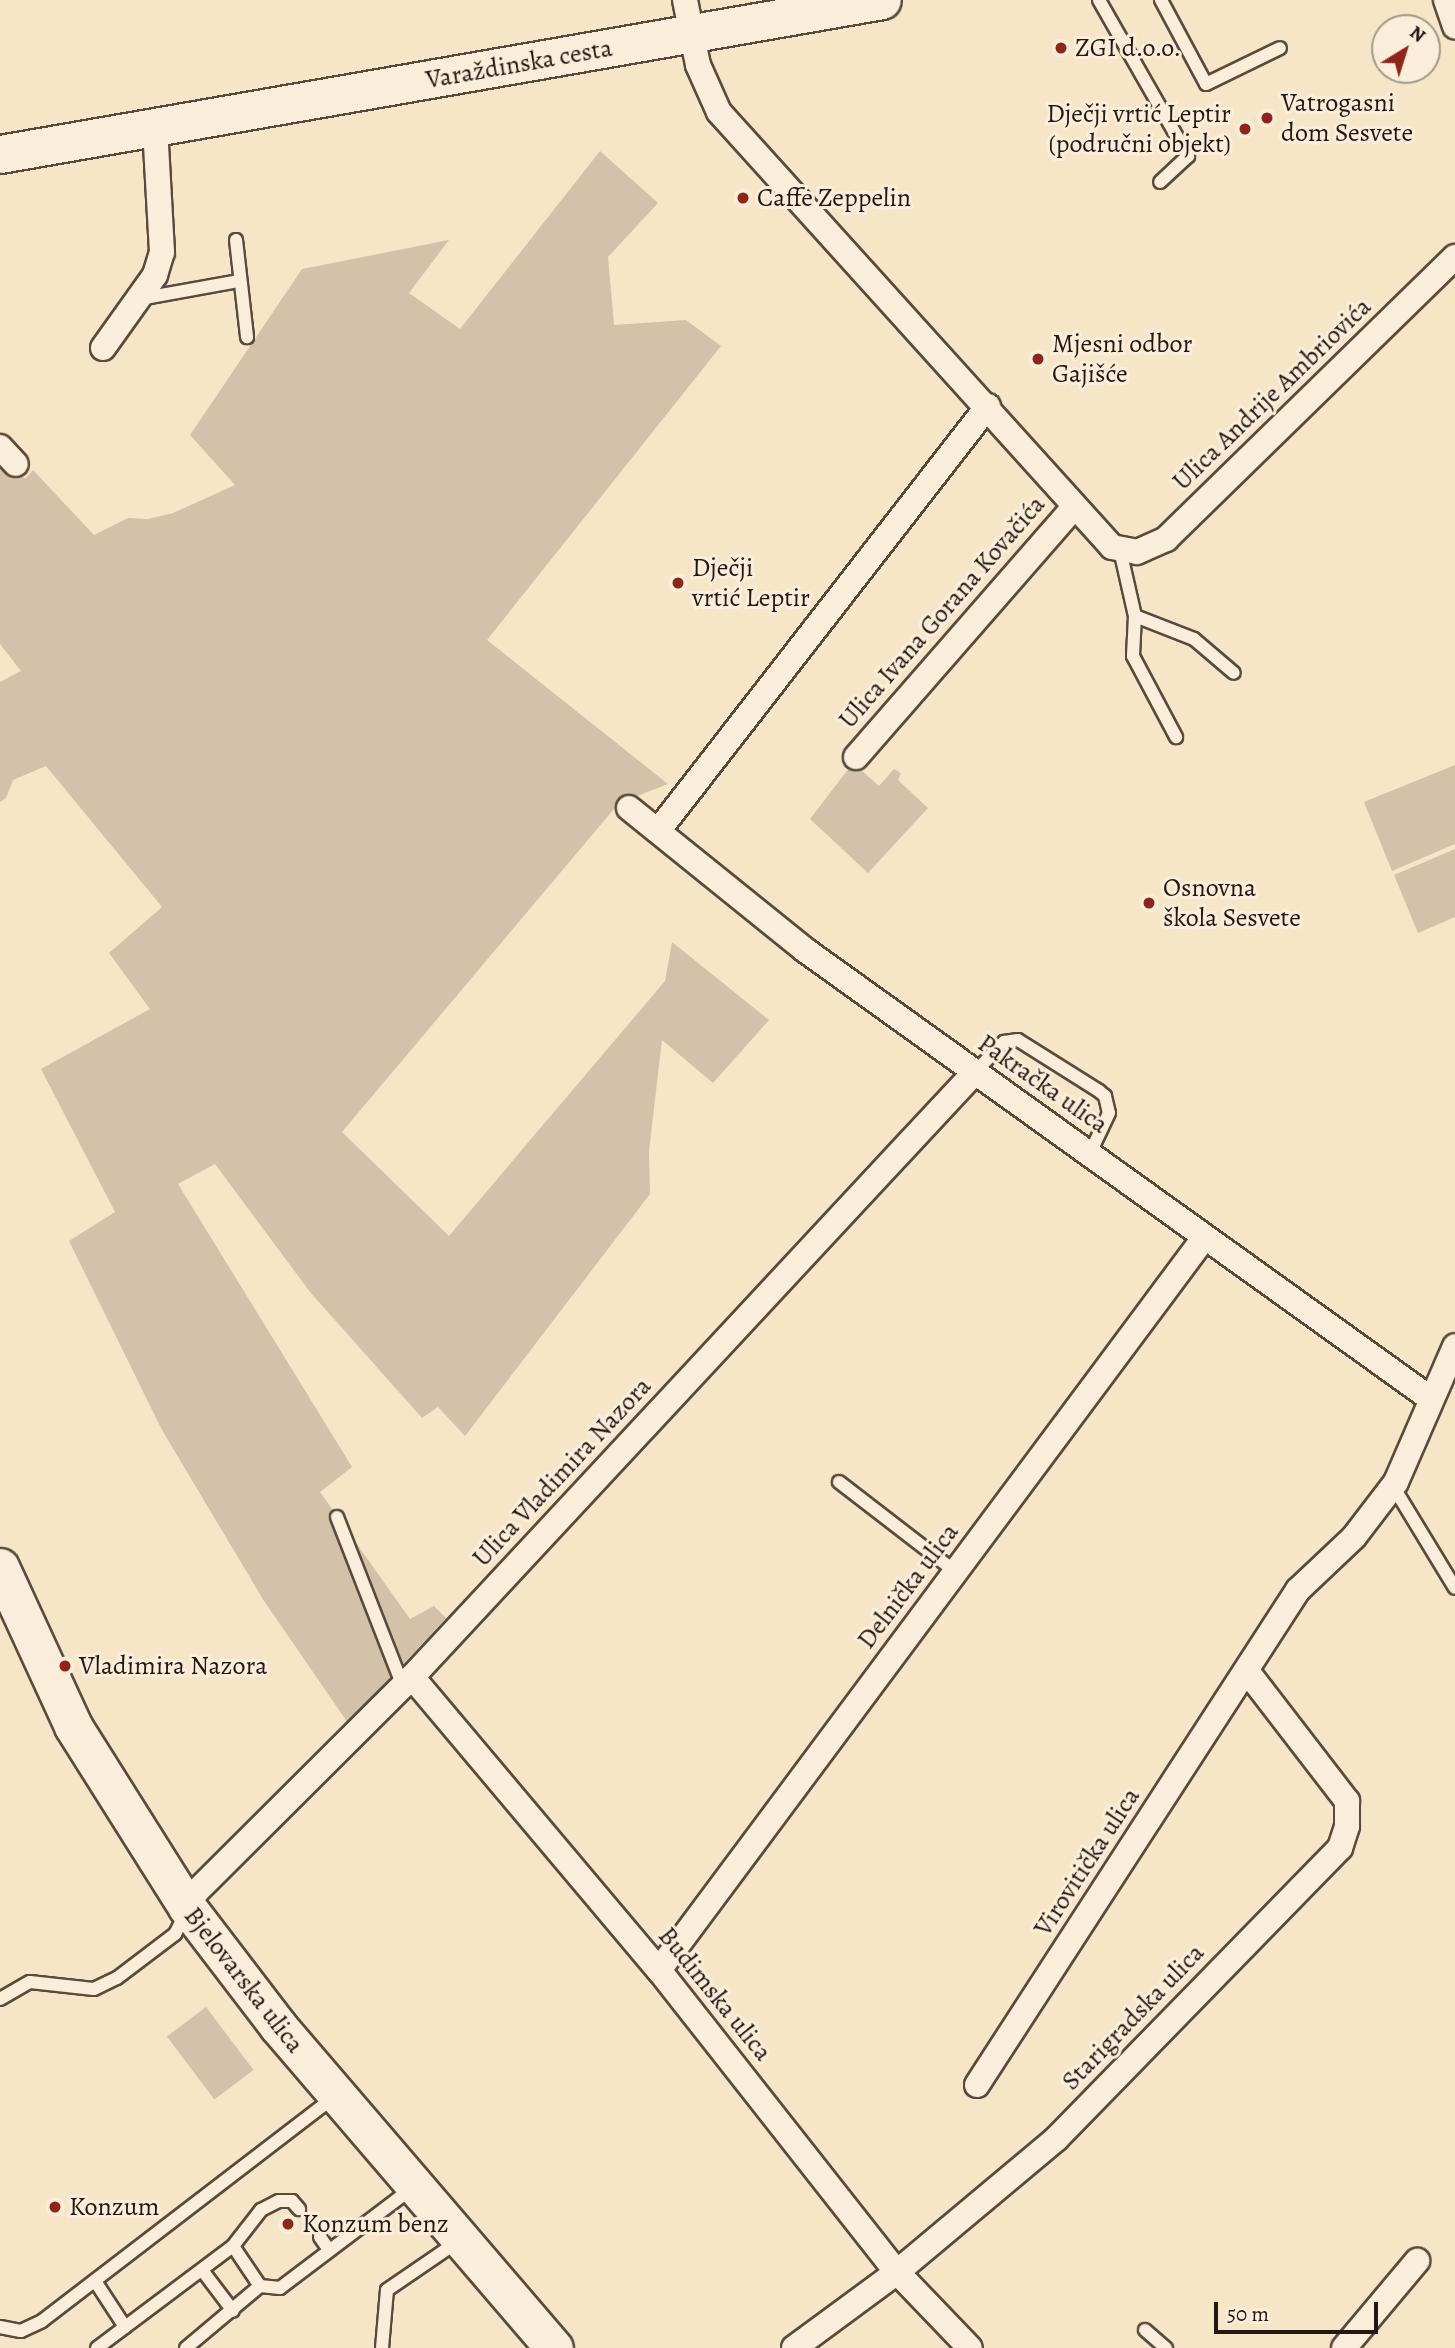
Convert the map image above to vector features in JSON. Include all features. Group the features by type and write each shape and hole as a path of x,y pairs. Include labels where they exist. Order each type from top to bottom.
{"main road":[{"name":"Varaždinska cesta","path":"0,154 155,128 688,16 882,0"},
{"name":"Bjelovarska ulica","path":"0,1567 73,1727 187,1907 336,2095 554,2348"}],"street":[{"path":"1446,0 1455,26"},
{"name":"Ulica Ivana Gorana Kovačića","path":"688,16 698,65 719,112 988,406 1102,538 1120,550"},
{"path":"103,348 155,275 162,251 155,128"},
{"name":"Ulica Andrije Ambriovića","path":"1120,550 1150,549 1166,539 1455,257"},
{"path":"657,831 988,406"},
{"name":"Ulica Ivana Gorana Kovačića","path":"856,757 1074,507"},
{"name":"Pakračka ulica","path":"629,808 805,950 1431,1399"},
{"name":"Ulica Vladimira Nazora","path":"187,1907 196,1892 408,1681 975,1072"},
{"name":"Delnička ulica","path":"659,1970 1204,1238"},
{"name":"Virovitička ulica","path":"977,2085 1298,1590 1354,1537 1393,1486 1455,1346"},
{"name":"Starigradska ulica","path":"794,2348 897,2272 1056,2139 1340,1847 1348,1826 1347,1801 1247,1671"},
{"name":"Budimska ulica","path":"408,1681 659,1970 897,2272 970,2348"},
{"path":"1344,2348 1417,2261"}],"lane":[{"path":"1099,0 1188,156 1160,182"},
{"path":"1161,0 1206,84 1280,48"},
{"path":"236,240 247,337"},
{"path":"139,299 239,281"},
{"path":"1120,550 1135,616 1133,656 1176,737"},
{"path":"1135,616 1195,639 1234,673"},
{"path":"975,1072 1010,1039 1098,1091 1105,1096 1109,1113 1090,1153"},
{"path":"839,1482 956,1572"},
{"path":"1393,1486 1455,1588"},
{"path":"337,1517 408,1681"},
{"path":"0,1999 30,1982 94,1989 117,1978 175,1934 187,1907"},
{"path":"0,2326 20,2331 42,2321 336,2095"},
{"path":"186,2348 260,2286 280,2288 415,2186"},
{"path":"97,2348 233,2246 261,2210 279,2201 292,2201 299,2209"},
{"path":"320,2237 329,2250"},
{"path":"382,2348 387,2290 460,2239"},
{"path":"233,2246 260,2286"},
{"path":"201,2270 233,2311"},
{"path":"95,2281 125,2327"},
{"path":"1145,2330 1166,2348"}],"shaded area":[{"path":"600,151 658,203 608,257 614,325 686,320 721,346 487,640 668,784 619,803 342,1132 449,1236 665,981 672,942 769,1020 713,1083 662,1040 649,1151 650,1194 465,1436 438,1407 422,1418 310,1292 215,1164 178,1184 352,1467 320,1492 410,1619 434,1606 446,1618 348,1723 264,1601 162,1430 69,1241 115,1212 41,1069 150,1009 109,953 162,907 46,766 13,780 6,798 0,802 0,682 21,671 0,644 0,468 10,476 26,478 33,470 94,535 128,518 148,519 173,513 235,485 190,435 302,269 449,240 409,293 460,329"},
{"path":"853,763 879,786 894,769 901,773 898,780 928,808 868,873 810,819"},
{"path":"1455,765 1455,844 1392,871 1364,802"},
{"path":"1455,849 1455,917 1418,933 1394,875"},
{"path":"206,2007 254,2070 214,2100 167,2036"}],"place":[{"name":"ZGI d.o.o.","path":"1061,48"},
{"name":"Vatrogasni dom Sesvete","path":"1267,118"},
{"name":"Dječji vrtić Leptir (područni objekt)","path":"1245,129"},
{"name":"Caffe Zeppelin","path":"743,198"},
{"name":"Mjesni odbor Gajišće","path":"1038,359"},
{"name":"Dječji vrtić Leptir","path":"678,583"},
{"name":"Osnovna škola Sesvete","path":"1149,903"},
{"name":"Vladimira Nazora","path":"65,1666"},
{"name":"Konzum","path":"55,2207"},
{"name":"Konzum benz","path":"288,2224"}]}
